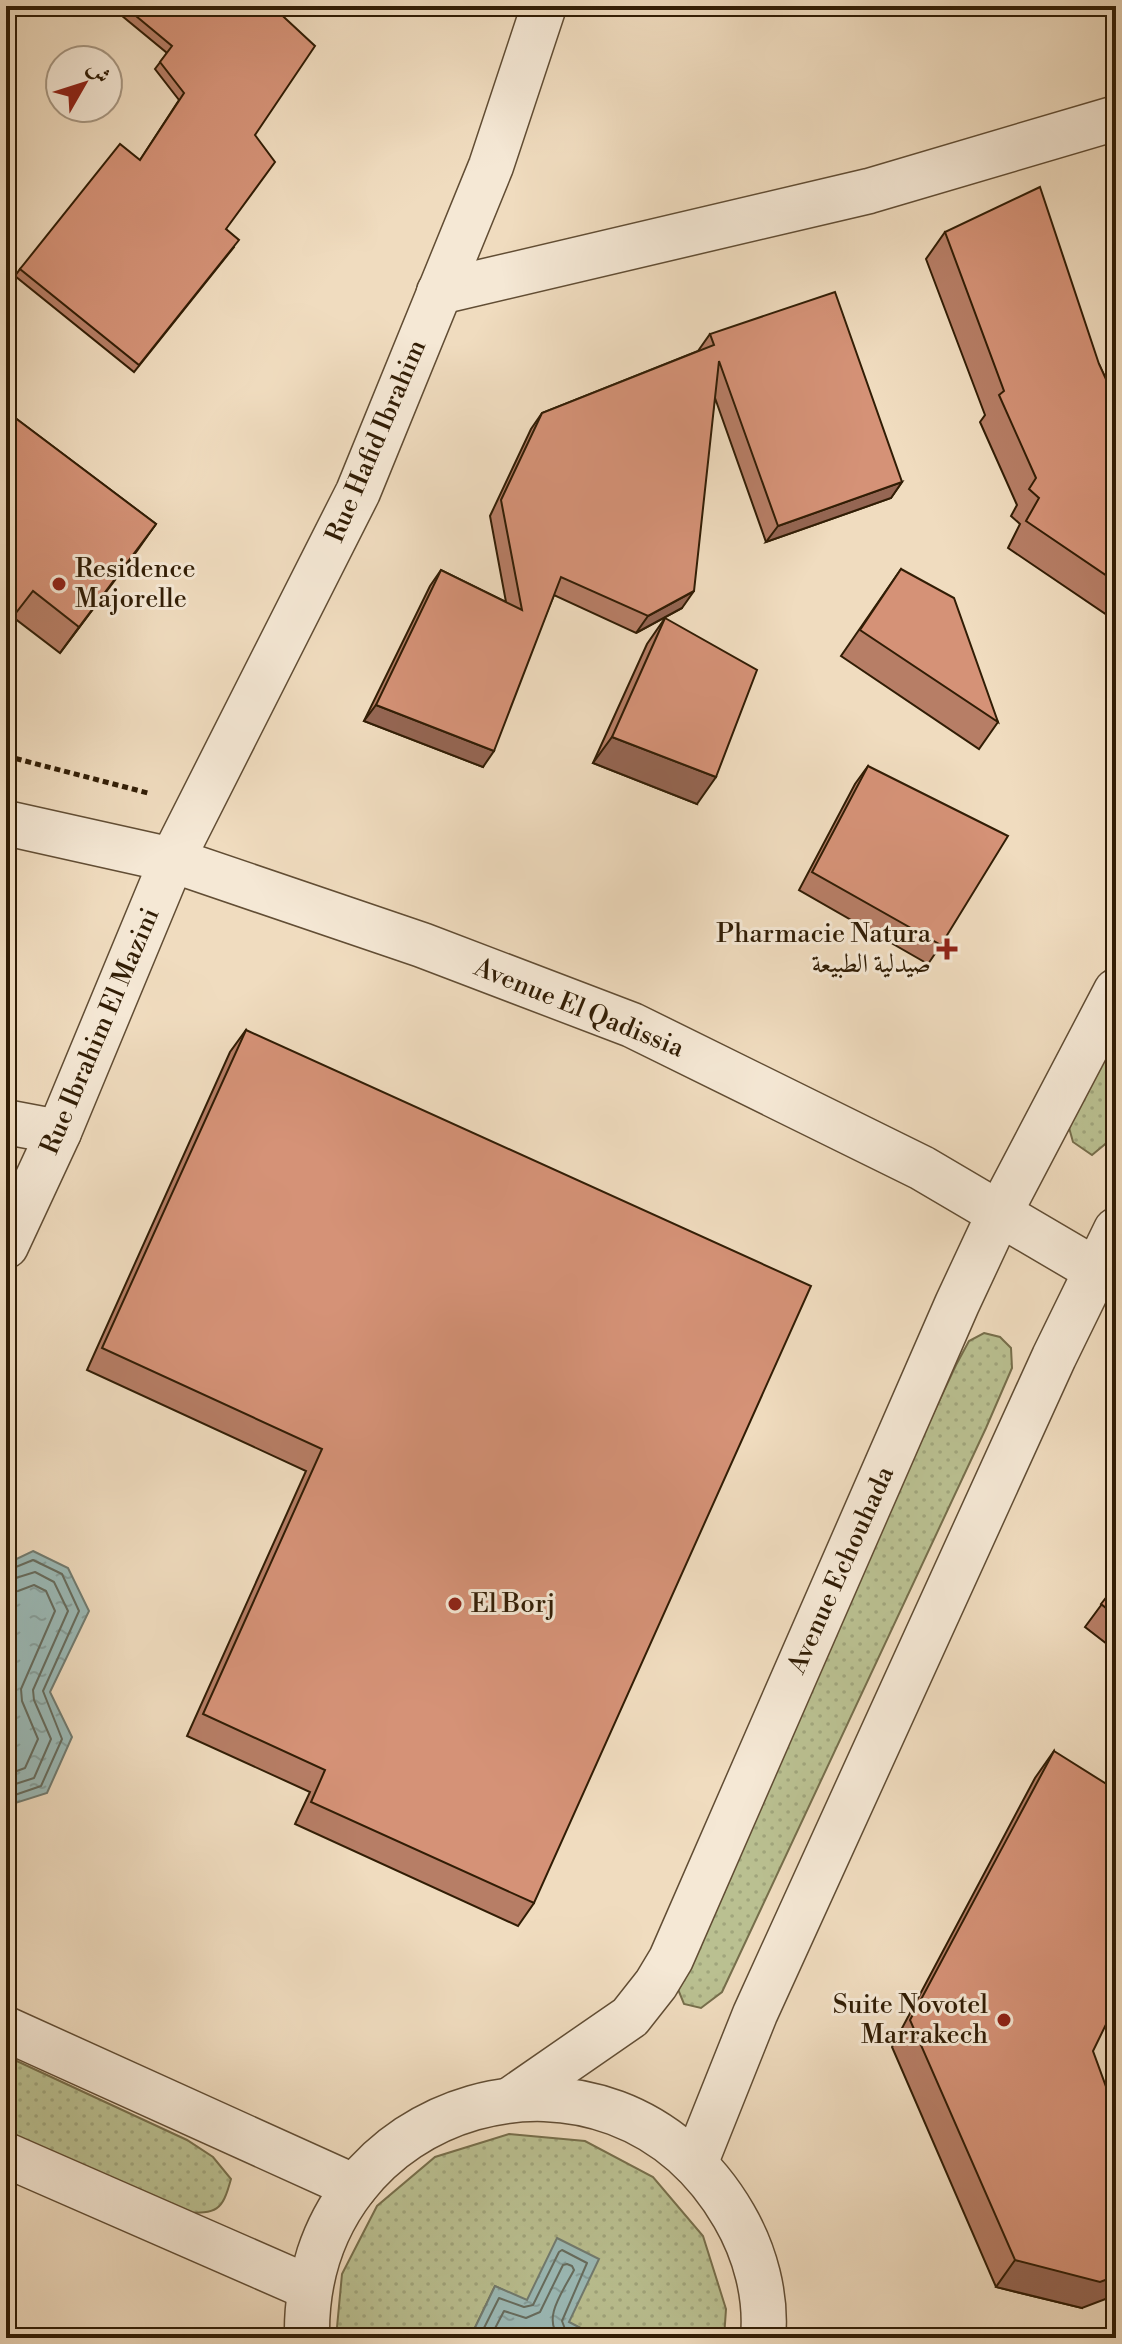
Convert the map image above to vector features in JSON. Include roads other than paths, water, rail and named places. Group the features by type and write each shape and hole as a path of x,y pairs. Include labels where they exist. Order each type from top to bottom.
{"street":[{"name":"Rue Hafid Ibrahim","path":"172,860 358,492 491,166 544,6"},
{"path":"439,292 869,191 1116,118"},
{"name":"Avenue El Qadissia","path":"6,823 172,860 422,945 632,1025 922,1168 1106,1276"},
{"name":"Rue Ibrahim El Mazini","path":"6,1246 59,1132 172,860"},
{"name":"Avenue Echouhada","path":"510,2100 630,2017 671,1959 957,1304 999,1214 1116,991"},
{"path":"6,1122 59,1132"},
{"path":"695,2164 755,2014 1106,1276 1116,1230"},
{"path":"6,2029 355,2187"},
{"path":"307,2338 310,2288 326,2235 355,2187 382,2157 432,2123 470,2108 510,2100 560,2101 609,2111 655,2133 695,2164 719,2192 747,2240 764,2313 763,2338"},
{"path":"6,2155 310,2288"}],"water":[{"path":"33,1551 68,1568 89,1611 50,1692 72,1737 47,1793 6,1806 6,1564"},
{"path":"557,2238 599,2259 569,2322 600,2338 470,2338 495,2286 527,2300"}],"place":[{"name":"Residence Majorelle","path":"59,584"},
{"name":"Pharmacie Natura صيدلية الطبيعة","path":"947,949"},
{"name":"El Borj","path":"455,1604"},
{"name":"Suite Novotel Marrakech","path":"1004,2020"}]}
